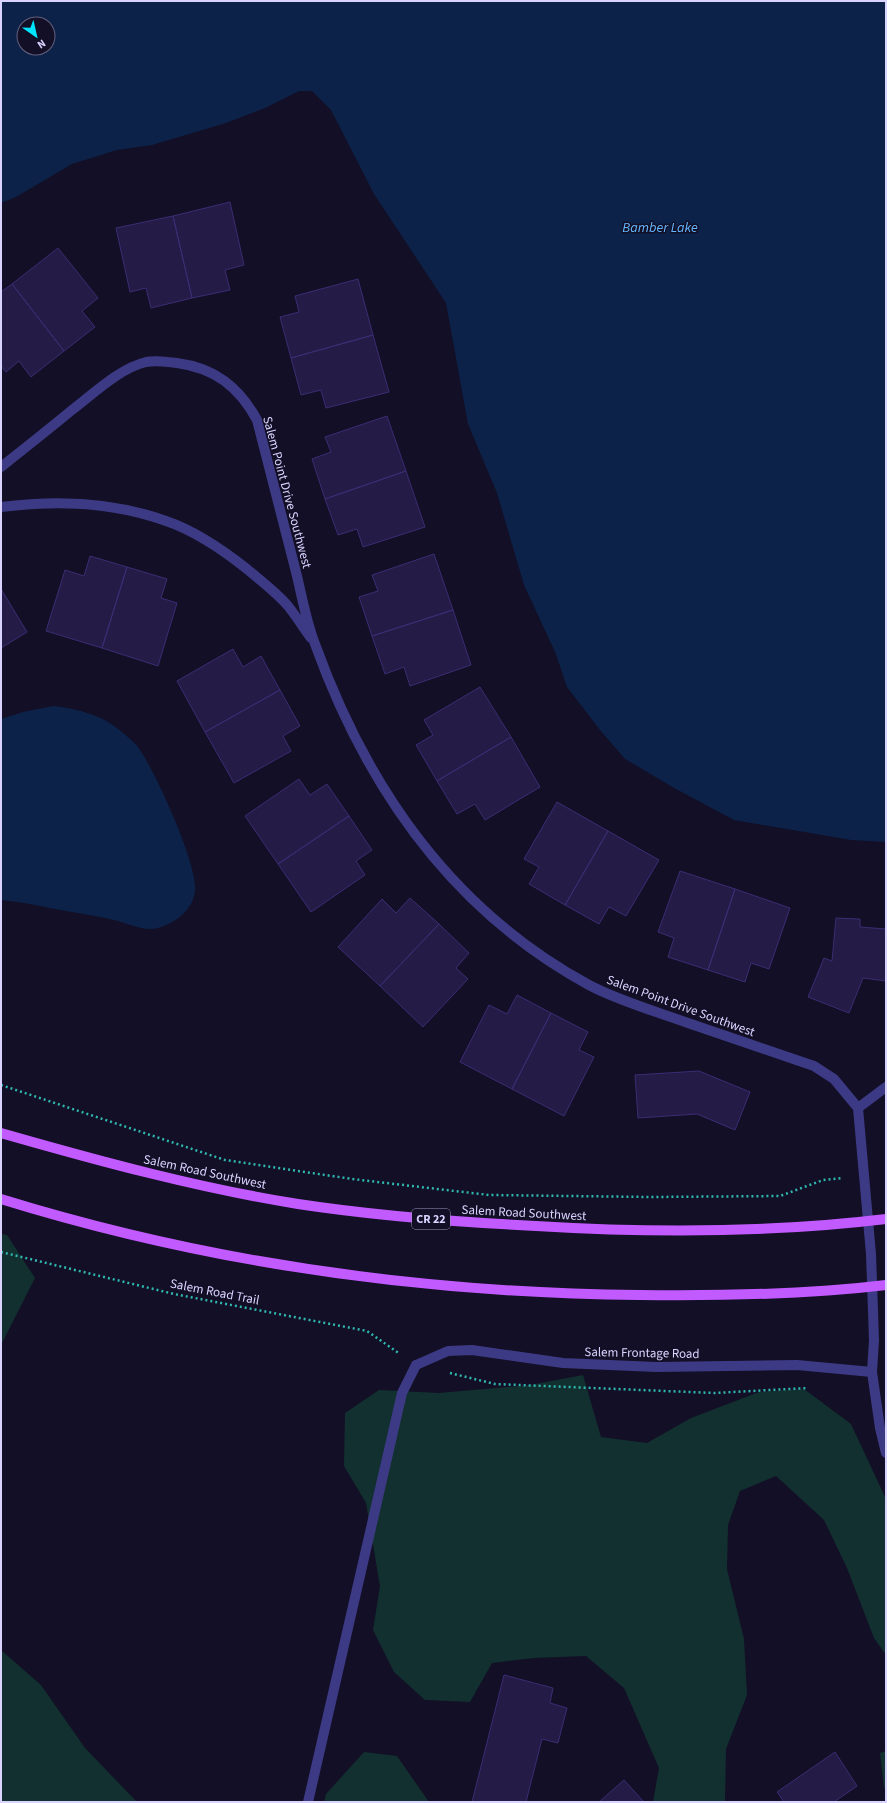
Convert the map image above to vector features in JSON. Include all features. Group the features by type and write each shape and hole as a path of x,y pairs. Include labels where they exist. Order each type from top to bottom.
{"main road":[{"name":"Salem Road Southwest","path":"1,1133 91,1159 195,1184 297,1204 390,1216 576,1229 680,1231 771,1229 886,1219"},
{"path":"1,1199 152,1240 253,1261 333,1274 424,1284 507,1291 598,1295 691,1296 787,1292 886,1285"}],"street":[{"name":"Salem Point Drive Southwest","path":"1,467 106,384 127,370 146,362 168,362 189,365 214,373 231,385 247,402 257,420 314,642 354,738 380,785 419,841 444,872 487,914 511,934 549,961 591,986 641,1007 814,1066 834,1079 858,1108"},
{"name":"Salem Point Drive Southwest","path":"1,507 25,504 73,504 130,512 167,521 203,538 262,582 287,605 314,642"},
{"path":"886,1087 858,1108 872,1254 874,1340 872,1372 880,1428 886,1453"},
{"name":"Salem Frontage Road","path":"416,1365 448,1351 472,1350 563,1363 656,1367 797,1365 872,1372"},
{"path":"308,1802 402,1393 416,1365"}],"path":[{"path":"1,1085 225,1160 489,1195 651,1197 780,1196 823,1180 865,1175"},
{"name":"Salem Road Trail","path":"1,1252 174,1294 366,1331 416,1365"}],"green space":[{"path":"1,1234 7,1235 35,1278 1,1345"},
{"path":"583,1375 601,1437 647,1443 691,1418 759,1392 804,1389 851,1424 886,1499 886,1655 874,1638 847,1568 824,1520 776,1476 740,1491 728,1525 727,1569 744,1639 747,1695 726,1749 725,1802 653,1802 659,1768 624,1688 586,1656 534,1658 492,1663 470,1702 425,1700 394,1672 373,1630 380,1586 366,1503 344,1466 345,1413 379,1390 439,1393 530,1385"},
{"path":"1,1650 41,1685 85,1748 137,1802 1,1802"},
{"path":"886,1751 886,1791 884,1788 880,1753"},
{"path":"364,1752 397,1756 429,1802 324,1802 326,1794"}],"water":[{"name":"Bamber Lake","path":"1,1 886,1 886,842 851,840 734,820 676,789 625,759 600,730 567,687 556,654 524,585 497,493 468,424 446,303 374,194 331,110 312,91 299,91 265,108 226,123 152,145 117,150 72,164 16,197 1,203"},
{"path":"53,706 81,711 99,717 133,741 145,758 174,818 190,862 194,879 195,892 190,905 182,915 171,923 158,928 147,929 102,917 1,900 1,719 23,712"}],"building":[{"path":"230,202 244,265 225,270 230,290 192,298 173,216"},
{"path":"173,216 192,298 151,308 146,288 130,292 116,228"},
{"path":"58,248 98,298 82,311 95,327 64,351 12,284"},
{"path":"358,279 373,335 291,358 280,317 299,312 295,296"},
{"path":"12,284 64,351 31,377 19,361 6,372 1,366 1,292"},
{"path":"373,335 389,392 326,408 321,390 301,395 291,358"},
{"path":"387,416 406,471 325,499 312,459 331,452 325,437"},
{"path":"406,471 425,527 363,547 357,529 338,535 325,499"},
{"path":"434,554 453,610 372,636 359,597 378,591 372,575"},
{"path":"90,556 127,567 102,648 46,631 65,570 84,576"},
{"path":"127,567 167,579 161,598 177,603 158,666 102,648"},
{"path":"1,589 27,632 1,648"},
{"path":"453,610 471,665 410,686 404,667 385,674 372,636"},
{"path":"233,649 243,667 261,656 280,690 205,732 177,681"},
{"path":"480,687 511,737 437,781 416,745 433,735 424,720"},
{"path":"280,690 300,726 283,736 291,751 234,783 205,732"},
{"path":"511,737 540,787 485,820 475,804 457,814 437,781"},
{"path":"299,779 310,795 327,784 349,816 278,864 245,816"},
{"path":"557,802 608,831 565,905 529,884 539,867 524,859"},
{"path":"349,816 372,850 356,861 365,875 311,912 278,864"},
{"path":"608,831 659,860 626,916 609,907 599,924 565,905"},
{"path":"680,871 735,889 708,970 668,957 674,938 658,932"},
{"path":"735,889 790,908 769,969 751,963 745,982 708,970"},
{"path":"410,898 439,924 380,986 338,947 382,899 396,913"},
{"path":"836,918 860,919 860,927 886,929 886,981 863,978 849,1013 808,997 824,958 832,961"},
{"path":"439,924 469,953 456,968 468,979 423,1027 380,986"},
{"path":"517,995 551,1013 512,1089 460,1062 489,1005 507,1014"},
{"path":"551,1013 588,1032 579,1050 594,1057 564,1116 512,1089"},
{"path":"699,1071 750,1092 735,1130 697,1114 638,1118 635,1075"},
{"path":"504,1675 553,1688 550,1703 567,1708 558,1743 542,1739 526,1802 472,1802"},
{"path":"835,1752 857,1786 834,1802 784,1802 777,1792"},
{"path":"624,1780 644,1802 599,1802"}]}
